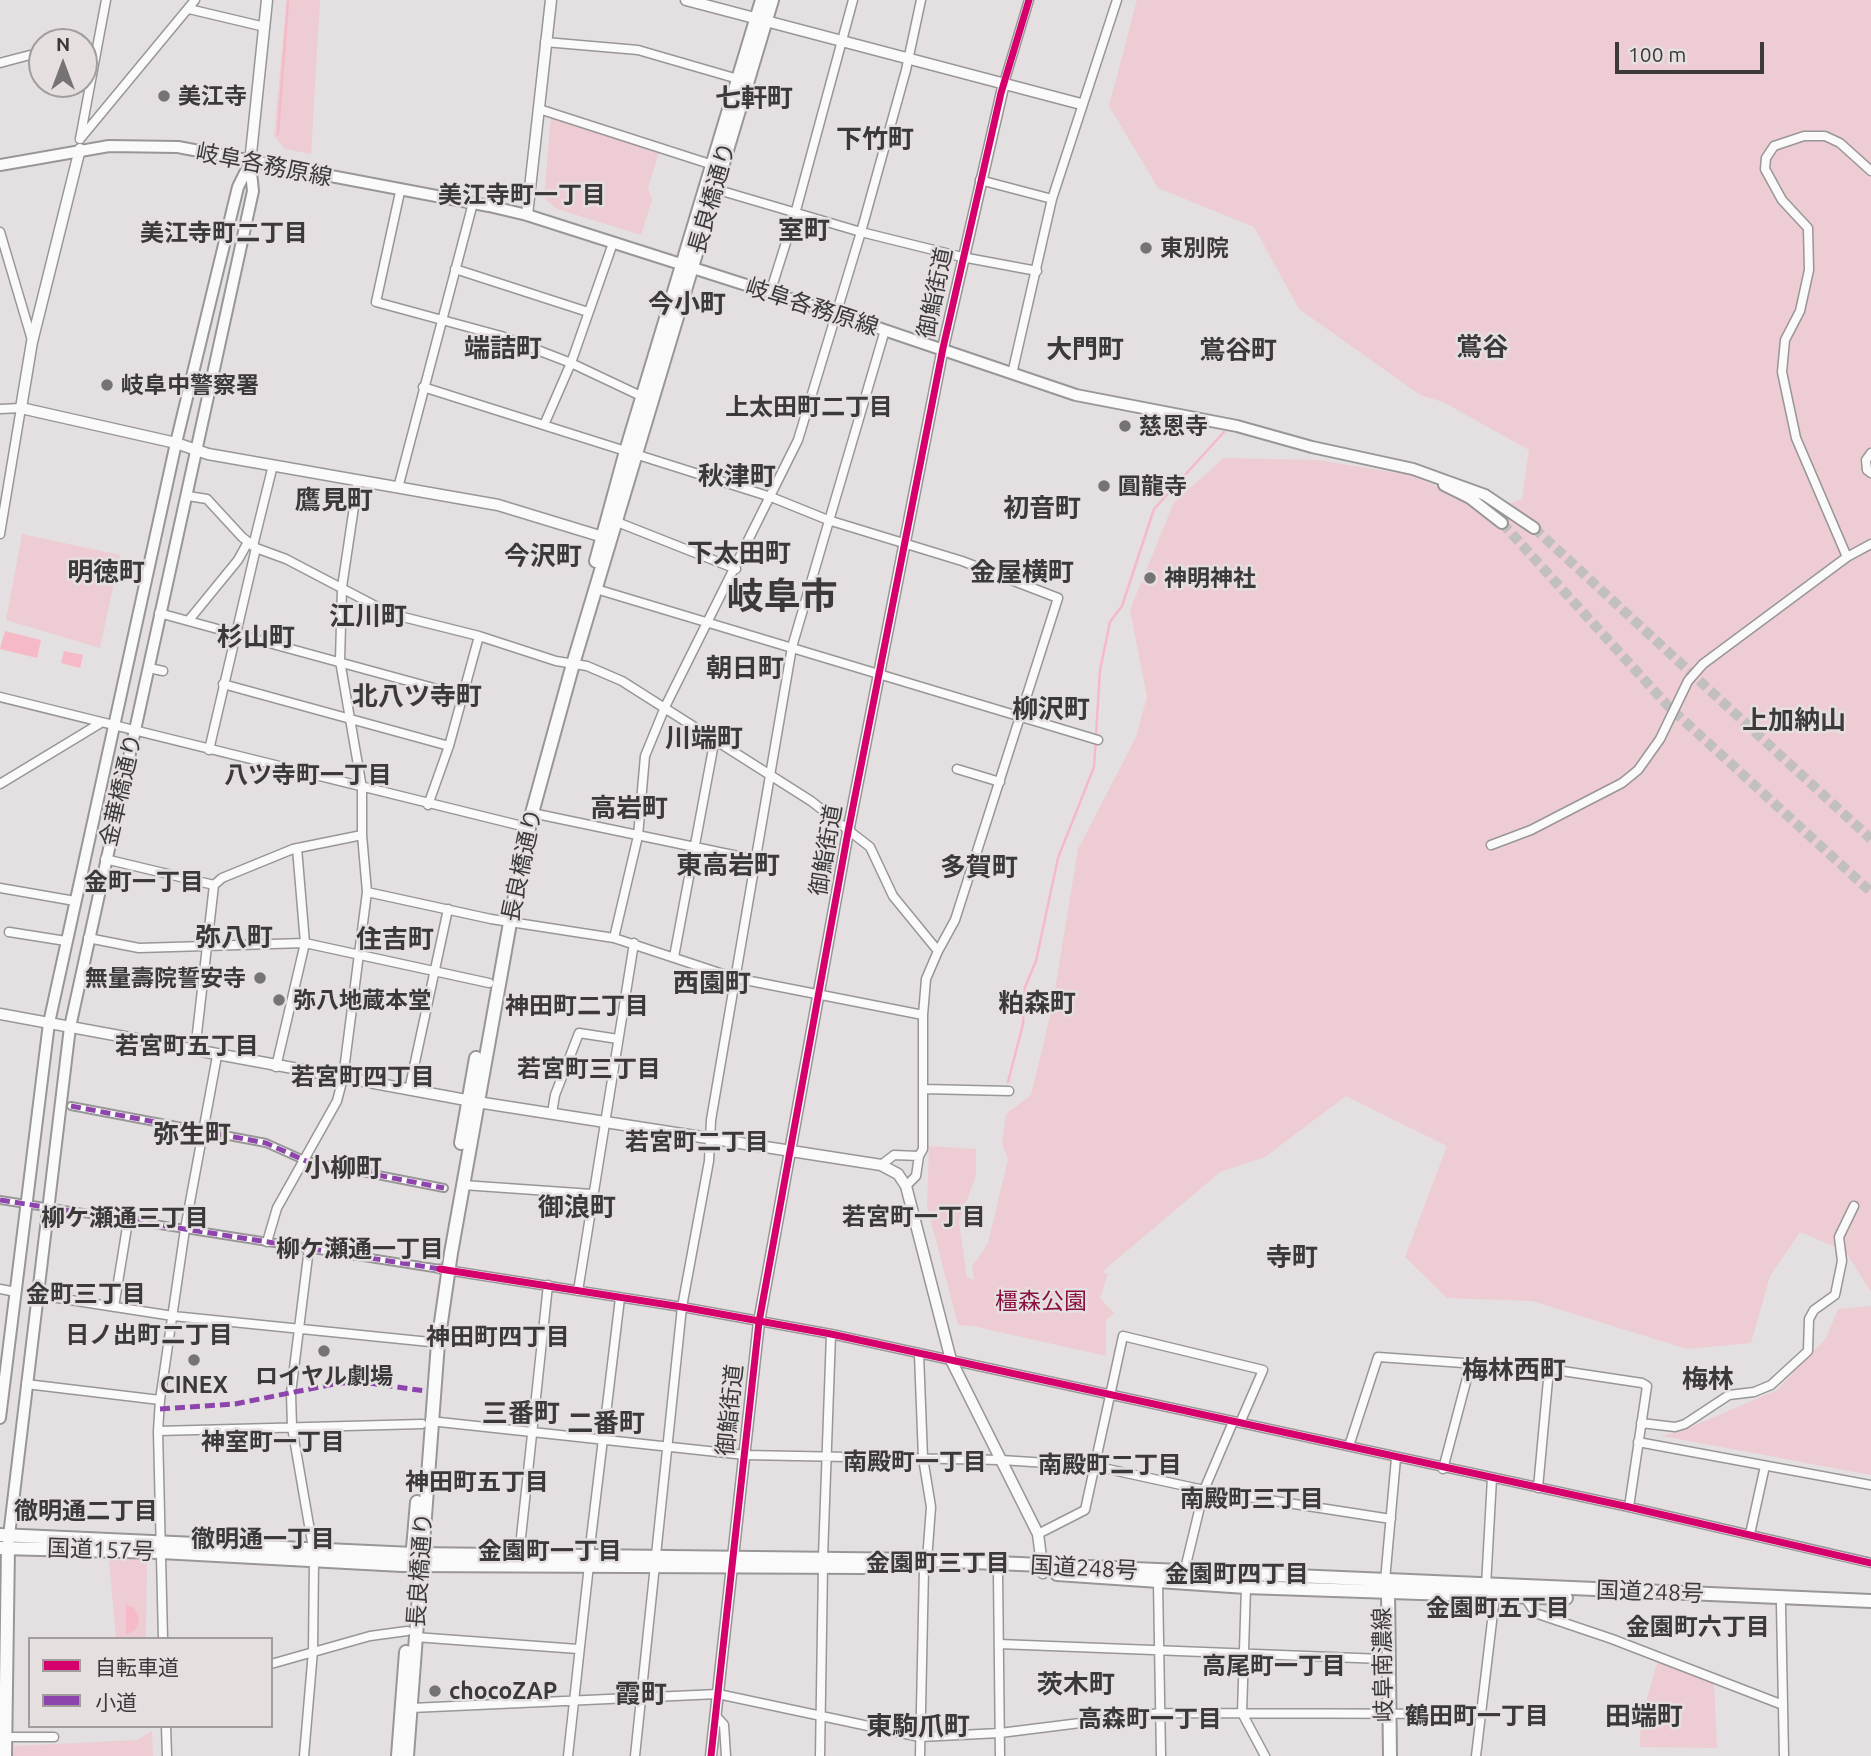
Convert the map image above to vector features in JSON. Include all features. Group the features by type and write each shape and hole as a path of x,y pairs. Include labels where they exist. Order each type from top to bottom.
{"main road":[{"name":"長良橋通り","path":"407,1756 430,1342 522,826 570,664 617,522 643,397 686,266 715,189 760,20 762,0"},
{"name":"長良橋通り","path":"426,1422 444,1270 463,1185 489,983 603,537 686,266 738,79 760,20 772,0"},
{"name":"岐阜各務原線","path":"0,165 80,144 154,145 527,215 943,348 1076,395 1237,426 1312,447 1413,469 1485,495 1512,510 1534,528"},
{"name":"金華橋通り","path":"0,1418 3,1374 16,1292 49,1023 176,443 238,187 250,163"},
{"name":"金華橋通り","path":"4,1541 38,1295 70,1027 253,191 250,163"},
{"name":"岐阜各務原線","path":"1413,469 1470,498 1502,523"},
{"name":"国道157号","path":"4,1541 416,1559"},
{"path":"4,1541 5,1756"},
{"name":"国道248号","path":"416,1559 519,1556 589,1560"},
{"name":"国道248号","path":"416,1559 925,1564 1184,1573 1385,1588"},
{"name":"国道248号","path":"925,1564 998,1572 1043,1569 1158,1583 1246,1587 1385,1588 1871,1601"},
{"name":"岐阜南濃線","path":"1385,1588 1383,1659 1391,1756"},
{"name":"岐阜南濃線","path":"1384,1756 1387,1714 1385,1588"},
{"name":"国道248号","path":"1490,1591 1525,1597 1871,1609"},
{"name":"長良橋通り","path":"398,1756 412,1634"}],"street":[{"path":"98,28 106,0"},
{"name":"金華橋通り","path":"250,163 267,0"},
{"path":"527,215 551,0"},
{"path":"686,0 1081,104"},
{"path":"770,293 795,214 853,0"},
{"path":"614,938 638,836 645,756 665,707 798,440 861,232 921,0"},
{"name":"御鮨街道","path":"726,1756 724,1725 716,1716 759,1322 848,832 943,348 1004,83 1029,0"},
{"path":"1012,374 1052,199 1117,0"},
{"path":"80,144 192,3 265,27"},
{"path":"545,42 638,50 738,79"},
{"path":"0,63 28,56"},
{"path":"0,534 1,515 32,342 80,144 85,98"},
{"path":"540,109 713,164"},
{"path":"1847,557 1802,456 1782,372 1785,340 1800,311 1809,270 1808,228 1783,200 1765,169 1766,158 1774,146 1804,136 1825,136 1840,143 1871,171"},
{"path":"981,180 1052,199"},
{"path":"715,189 861,232 962,257 1037,271"},
{"path":"400,192 376,302 440,317 571,363 643,397"},
{"path":"398,488 440,317 473,203"},
{"path":"0,232 32,342"},
{"path":"544,425 571,363 613,243"},
{"path":"455,269 588,312"},
{"path":"635,1756 682,1307 709,1161 710,1139 735,978 757,860 769,775 792,648 885,330"},
{"path":"423,387 771,497 828,520 962,561 1058,598 955,920 926,979 923,1015 922,1149 916,1176 906,1186"},
{"path":"0,409 21,408 176,443 197,452 498,505 603,537"},
{"path":"1871,453 1866,460 1867,470 1871,472"},
{"path":"209,751 252,545 273,465"},
{"path":"267,1242 277,1208 306,1161 337,1101 343,1078 367,891 362,835 362,788 340,662 342,587 358,480"},
{"path":"188,496 207,499 252,545 286,559 391,614 479,636 570,664 587,666 622,681 665,707 811,801 870,847 893,897 938,951"},
{"path":"617,522 736,569"},
{"path":"1491,845 1531,830 1622,783 1638,770 1660,739 1688,681 1703,664 1847,557 1871,544"},
{"path":"189,620 252,545"},
{"path":"596,589 792,648 879,671 1098,740"},
{"path":"159,613 463,696"},
{"path":"428,805 449,746 479,636"},
{"path":"149,668 163,671"},
{"path":"223,684 449,746"},
{"path":"0,697 99,724 522,826"},
{"path":"0,784 99,724"},
{"path":"674,957 715,738"},
{"path":"957,769 1000,782"},
{"path":"532,813 757,860"},
{"path":"195,1051 214,885 222,878 297,848 362,835"},
{"path":"276,1067 305,943 297,848"},
{"path":"105,859 214,885"},
{"path":"0,888 75,901"},
{"path":"367,891 448,909 614,938 735,978 923,1015"},
{"path":"409,1090 448,909"},
{"path":"9,932 66,942"},
{"path":"89,937 139,948 305,943 489,983"},
{"path":"579,1291 592,1194 634,943"},
{"path":"0,1014 276,1067 473,1101 790,1153 881,1165 898,1174 906,1186 951,1360 1038,1534 1043,1569"},
{"path":"552,1113 555,1095 579,1033 618,1039"},
{"path":"163,1637 158,1431 160,1400 185,1229 217,1056"},
{"path":"924,1089 1009,1091"},
{"path":"71,1106 265,1143 306,1161 444,1188"},
{"path":"881,1165 894,1155 919,1156"},
{"path":"463,1185 592,1194"},
{"path":"0,1200 548,1285 831,1334 1349,1446 1443,1469 1629,1507 1871,1563"},
{"path":"1641,1423 1675,1427 1685,1424 1729,1395 1754,1392 1771,1385 1808,1351 1809,1319 1814,1310 1835,1295 1842,1261 1839,1237 1854,1206"},
{"path":"114,1307 128,1221"},
{"path":"304,1756 313,1651 313,1554 292,1427 297,1329 309,1248"},
{"path":"519,1556 548,1285"},
{"path":"0,1289 16,1292"},
{"path":"38,1295 173,1316 430,1342"},
{"path":"568,1756 578,1649 620,1298"},
{"path":"820,1756 831,1334"},
{"path":"1038,1534 1085,1510 1123,1336 1263,1370 1204,1490 1184,1573"},
{"path":"919,1354 923,1458 931,1507 925,1564 920,1756"},
{"path":"1349,1446 1378,1357 1549,1370 1642,1383 1647,1386 1629,1507"},
{"path":"1443,1469 1471,1363"},
{"path":"1538,1488 1549,1370"},
{"path":"26,1384 160,1400"},
{"path":"158,1431 426,1422 603,1438 744,1455 1001,1460 1094,1466 1204,1490 1391,1519"},
{"path":"1638,1442 1871,1485"},
{"path":"1385,1588 1396,1458"},
{"path":"1750,1534 1765,1466"},
{"path":"1476,1756 1482,1714 1490,1591 1492,1478"},
{"path":"998,1572 1000,1756"},
{"path":"1158,1583 1161,1756"},
{"path":"1246,1587 1242,1713 1265,1756"},
{"path":"1525,1597 1535,1613 1612,1639 1783,1705"},
{"path":"1781,1605 1784,1756"},
{"path":"273,1663 370,1636 412,1634 578,1649"},
{"path":"999,1644 1159,1653 1383,1659"},
{"path":"411,1708 718,1694 920,1737 1000,1733 1160,1713 1482,1714"},
{"path":"711,1756 716,1716"},
{"path":"166,1728 167,1756"},
{"path":"5,1737 54,1738"}],"green space":[{"path":"287,0 320,0 311,154 285,149 274,136"},
{"name":"橿森公園","path":"1137,0 1871,0 1871,1292 1845,1251 1800,1232 1770,1276 1751,1343 1687,1349 1532,1301 1447,1298 1405,1257 1447,1146 1346,1096 1265,1157 1220,1172 1102,1272 1108,1274 1100,1298 1114,1313 1106,1320 1106,1356 958,1325 927,1206 929,1146 976,1149 976,1175 959,1222 967,1277 974,1280 972,1267 988,1243 1008,1159 1002,1144 1006,1114 1031,1095 1052,1008 1078,849 1136,737 1147,697 1130,610 1174,502 1224,458 1318,460 1410,475 1491,510 1522,499 1529,450 1443,402 1420,395 1299,309 1254,227 1158,188 1109,106"},
{"path":"551,116 659,153 648,187 652,200 641,235 557,209 544,198"},
{"path":"22,534 120,555 100,648 6,620"},
{"path":"1871,1306 1871,1475 1662,1436 1684,1430 1777,1390 1826,1338 1838,1309"},
{"path":"147,1559 146,1637 116,1637 109,1560"},
{"path":"1658,1660 1714,1682 1717,1748 1640,1747 1641,1719"},
{"path":"152,1731 153,1756 13,1756 14,1746 137,1740"}],"shaded area":[{"path":"5,631 41,640 37,658 0,649"},
{"path":"64,651 83,655 80,668 61,663"},
{"path":"126,1604 134,1608 139,1618 136,1629 126,1635"}],"waterway":[{"path":"278,134 288,0"},
{"path":"1008,1082 1023,1024 1025,987 1036,961 1058,858 1094,767 1100,670 1110,622 1122,606 1154,509 1224,432"}],"tunnel":[{"path":"1502,523 1669,707 1871,892"},
{"path":"1534,528 1871,839"}],"marked path":[{"path":"71,1106 266,1143 306,1161 444,1188"},
{"path":"0,1200 440,1269"},
{"path":"160,1409 235,1404 339,1383 369,1383 425,1391"}],"cycle path":[{"path":"711,1756 759,1322 848,832 943,348 1001,93 1029,0"},
{"path":"440,1269 682,1307 831,1334 1629,1507 1871,1563"}],"place":[{"name":"美江寺","path":"164,96"},
{"name":"東別院","path":"1146,248"},
{"name":"岐阜中警察署","path":"107,385"},
{"name":"慈恩寺","path":"1125,426"},
{"name":"圓龍寺","path":"1104,486"},
{"name":"神明神社","path":"1150,578"},
{"name":"無量壽院誓安寺","path":"260,978"},
{"name":"弥八地蔵本堂","path":"279,1000"},
{"name":"ロイヤル劇場","path":"324,1351"},
{"name":"CINEX","path":"194,1360"},
{"name":"chocoZAP","path":"435,1691"}],"district":[{"name":"七軒町","path":"754,98"},
{"name":"下竹町","path":"875,139"},
{"name":"美江寺町一丁目","path":"522,195"},
{"name":"室町","path":"804,230"},
{"name":"美江寺町二丁目","path":"224,233"},
{"name":"今小町","path":"687,304"},
{"name":"鴬谷","path":"1482,347"},
{"name":"端詰町","path":"503,348"},
{"name":"大門町","path":"1085,349"},
{"name":"鴬谷町","path":"1238,350"},
{"name":"上太田町二丁目","path":"809,407"},
{"name":"秋津町","path":"737,476"},
{"name":"鷹見町","path":"334,500"},
{"name":"初音町","path":"1042,508"},
{"name":"下太田町","path":"739,553"},
{"name":"今沢町","path":"543,556"},
{"name":"明徳町","path":"106,572"},
{"name":"金屋横町","path":"1022,572"},
{"name":"岐阜市","path":"782,597"},
{"name":"江川町","path":"368,616"},
{"name":"杉山町","path":"256,637"},
{"name":"朝日町","path":"745,668"},
{"name":"北八ツ寺町","path":"417,696"},
{"name":"柳沢町","path":"1051,709"},
{"name":"上加納山","path":"1794,720"},
{"name":"川端町","path":"704,738"},
{"name":"八ツ寺町一丁目","path":"308,775"},
{"name":"高岩町","path":"629,808"},
{"name":"東高岩町","path":"728,865"},
{"name":"多賀町","path":"979,867"},
{"name":"金町一丁目","path":"144,882"},
{"name":"弥八町","path":"234,937"},
{"name":"住吉町","path":"395,939"},
{"name":"西園町","path":"712,983"},
{"name":"粕森町","path":"1037,1003"},
{"name":"神田町二丁目","path":"577,1006"},
{"name":"若宮町五丁目","path":"187,1046"},
{"name":"若宮町三丁目","path":"589,1069"},
{"name":"若宮町四丁目","path":"363,1077"},
{"name":"弥生町","path":"192,1134"},
{"name":"若宮町二丁目","path":"697,1142"},
{"name":"小柳町","path":"343,1168"},
{"name":"御浪町","path":"577,1207"},
{"name":"若宮町一丁目","path":"914,1217"},
{"name":"柳ケ瀬通三丁目","path":"125,1218"},
{"name":"柳ケ瀬通一丁目","path":"360,1249"},
{"name":"寺町","path":"1292,1257"},
{"name":"金町三丁目","path":"86,1294"},
{"name":"日ノ出町二丁目","path":"149,1335"},
{"name":"神田町四丁目","path":"498,1337"},
{"name":"梅林西町","path":"1514,1370"},
{"name":"梅林","path":"1708,1379"},
{"name":"三番町","path":"521,1413"},
{"name":"二番町","path":"606,1423"},
{"name":"神室町一丁目","path":"273,1442"},
{"name":"南殿町一丁目","path":"915,1462"},
{"name":"南殿町二丁目","path":"1110,1465"},
{"name":"神田町五丁目","path":"477,1482"},
{"name":"南殿町三丁目","path":"1252,1499"},
{"name":"徹明通二丁目","path":"86,1511"},
{"name":"徹明通一丁目","path":"263,1539"},
{"name":"金園町一丁目","path":"550,1551"},
{"name":"金園町三丁目","path":"938,1563"},
{"name":"金園町四丁目","path":"1237,1574"},
{"name":"金園町五丁目","path":"1498,1608"},
{"name":"金園町六丁目","path":"1698,1627"},
{"name":"高尾町一丁目","path":"1274,1666"},
{"name":"茨木町","path":"1076,1684"},
{"name":"霞町","path":"641,1694"},
{"name":"鶴田町一丁目","path":"1477,1716"},
{"name":"田端町","path":"1644,1716"},
{"name":"高森町一丁目","path":"1150,1719"},
{"name":"東駒爪町","path":"918,1726"}]}
